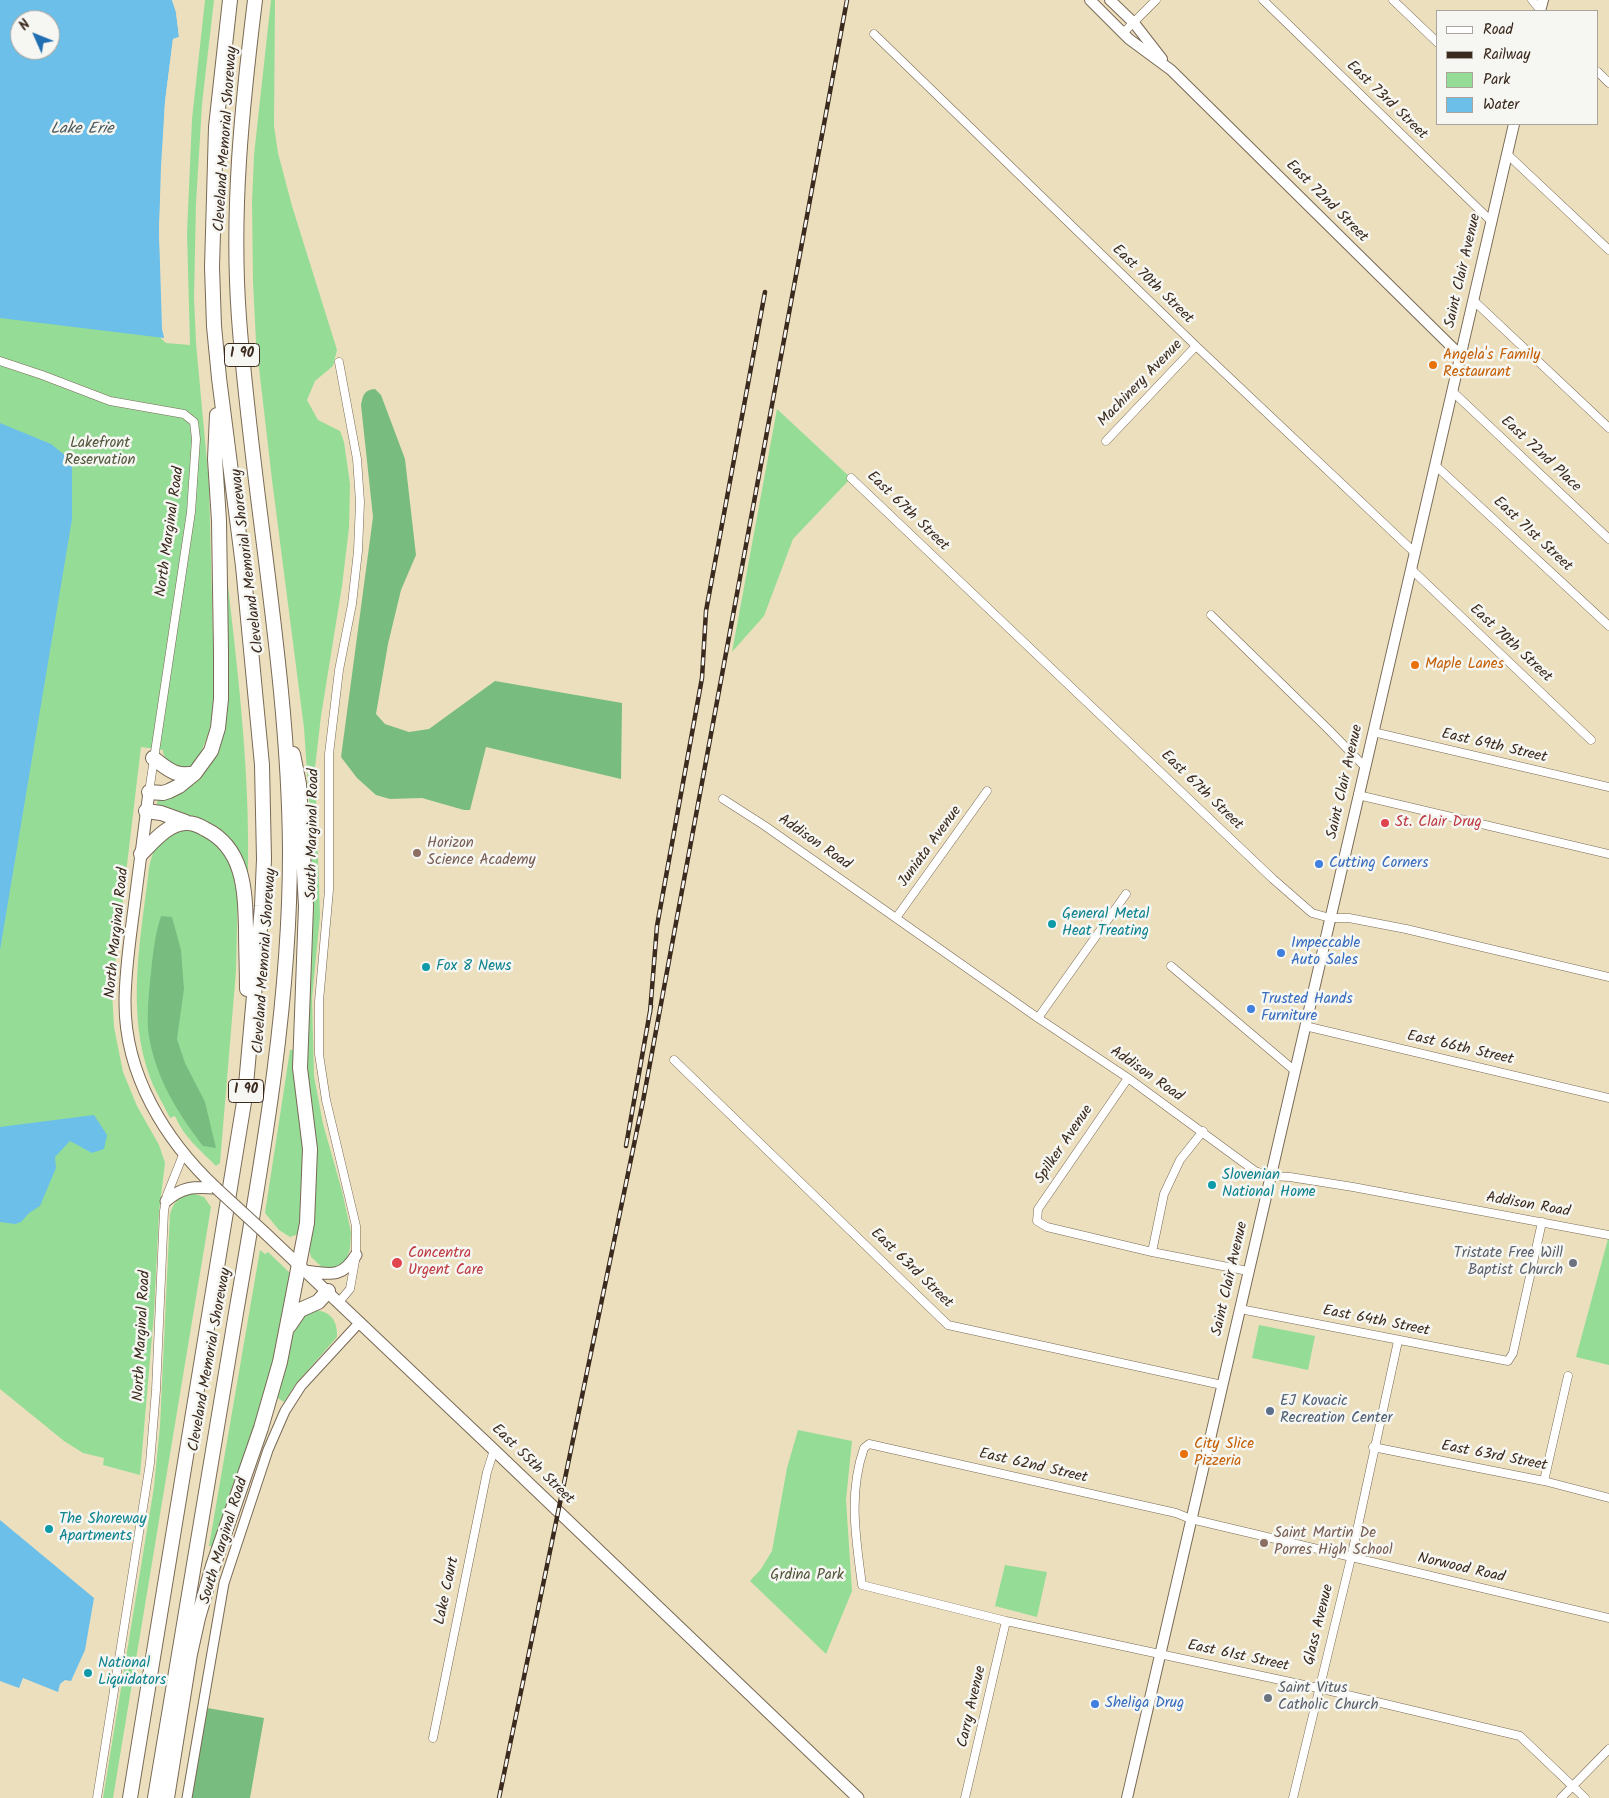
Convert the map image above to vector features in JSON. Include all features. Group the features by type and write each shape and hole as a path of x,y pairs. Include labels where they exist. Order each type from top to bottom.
{"highway":[{"name":"Cleveland Memorial Shoreway","path":"130,1798 245,1096 262,906 264,859 262,764 243,566 214,326 212,233 216,127 230,0"},
{"name":"Cleveland Memorial Shoreway","path":"155,1798 262,1157 282,1009 289,912 290,854 284,709 247,402 239,317 236,245 238,161 243,98 255,0"},
{"path":"149,792 163,793 169,791 179,786 195,773 214,743 218,728 221,699 219,521 215,459 219,378"},
{"path":"167,1798 190,1654 198,1618 213,1566 270,1398 302,1267 307,1223 310,1149 300,1068 306,906 299,784 284,709"},
{"path":"153,758 178,774 187,775 195,773"},
{"path":"146,811 161,814 207,830 232,851 242,875 245,897 249,1055"},
{"path":"141,854 158,836 186,822"},
{"path":"288,1329 300,1310 318,1302 328,1292"}],"main road":[{"name":"East 72nd Street","path":"1090,0 1124,33 1171,70 1460,355"},
{"name":"East 72nd Street","path":"1110,0 1134,22 1171,70"},
{"name":"Saint Clair Avenue","path":"1130,1797 1191,1518 1514,125"},
{"name":"North Marginal Road","path":"149,792 128,960 125,1002 126,1018 132,1052 144,1091 157,1117 183,1155"},
{"name":"East 55th Street","path":"183,1155 858,1798"},
{"path":"166,1201 178,1192 188,1188 212,1184"},
{"path":"302,1267 329,1274 341,1272 347,1268 356,1255"}],"street":[{"path":"1124,33 1156,0"},
{"name":"East 73rd Street","path":"1263,0 1491,221"},
{"path":"1393,0 1436,41"},
{"path":"1532,0 1541,8"},
{"name":"East 70th Street","path":"874,34 1196,346 1414,552"},
{"path":"1599,73 1609,82"},
{"path":"1507,154 1609,250"},
{"path":"1473,300 1609,428"},
{"name":"Machinery Avenue","path":"1106,441 1196,346"},
{"name":"North Marginal Road","path":"0,361 110,400 178,413 188,416 194,422 196,439 192,504 149,792"},
{"name":"South Marginal Road","path":"338,1302 350,1290 356,1255 355,1220 326,1100 319,1054 319,1001 328,890 329,754 339,670 352,604 358,551 360,502 357,459 339,362"},
{"name":"East 72nd Place","path":"1452,390 1609,539"},
{"name":"East 71st Street","path":"1435,465 1609,626"},
{"name":"East 67th Street","path":"851,478 1273,879 1312,913 1330,918 1349,918 1406,929 1609,977"},
{"name":"East 70th Street","path":"1411,569 1591,740"},
{"path":"1211,615 1365,767"},
{"name":"East 69th Street","path":"1373,732 1609,787"},
{"name":"Juniata Avenue","path":"896,918 987,792"},
{"path":"1358,796 1609,854"},
{"name":"Addison Road","path":"723,798 766,826 1038,1018 1128,1078 1203,1131 1255,1171 1270,1176 1290,1177 1353,1187 1609,1234"},
{"path":"1038,1018 1126,894"},
{"path":"1171,966 1295,1071"},
{"name":"East 66th Street","path":"1305,1026 1609,1098"},
{"name":"East 63rd Street","path":"674,1060 948,1325 1222,1385"},
{"name":"Spilker Avenue","path":"1128,1078 1038,1209 1037,1221 1046,1227 1152,1252"},
{"path":"1203,1131 1180,1160 1164,1194 1152,1252 1248,1271"},
{"name":"North Marginal Road","path":"97,1798 150,1463 155,1400 163,1217 166,1201 183,1155"},
{"name":"East 64th Street","path":"1240,1309 1508,1361 1513,1352 1542,1222"},
{"name":"South Marginal Road","path":"187,1798 224,1583 268,1450 285,1411 301,1386 360,1322"},
{"name":"Glass Avenue","path":"1293,1798 1350,1558 1373,1447 1398,1341"},
{"path":"1544,1481 1568,1376"},
{"name":"East 62nd Street","path":"862,1585 854,1515 854,1496 862,1453 865,1446 869,1444 1191,1518"},
{"name":"East 63rd Street","path":"1373,1447 1544,1481 1609,1498"},
{"name":"Lake Court","path":"433,1738 487,1472 494,1450"},
{"name":"Norwood Road","path":"1191,1518 1350,1558 1609,1618"},
{"name":"East 61st Street","path":"862,1585 1006,1621 1318,1688 1520,1736 1585,1798"},
{"name":"Carry Avenue","path":"965,1798 1006,1621"},
{"path":"1561,1798 1609,1749"}],"green space":[{"name":"Lakefront Reservation","path":"205,0 214,0 202,104 196,204 194,297 196,343 209,484 214,679 213,712 209,732 196,765 183,770 172,765 167,760 163,750 141,747 112,991 114,1027 123,1072 137,1106 159,1145 165,1163 159,1212 154,1313 140,1475 103,1465 104,1458 83,1453 64,1441 0,1389 0,299 137,316 166,343 190,345 187,233 192,119"},
{"path":"271,0 275,0 274,126 278,153 292,206 337,350 333,366 315,381 307,400 318,420 340,431 344,442 350,484 349,528 342,586 321,716 315,768 320,916 312,998 314,1076 323,1124 342,1191 351,1232 350,1249 346,1260 340,1267 325,1270 311,1257 308,1245 315,1200 316,1177 307,1072 306,1022 312,893 310,815 304,728 256,342 253,282 252,202 254,155"},
{"path":"375,389 381,395 405,459 416,555 401,590 388,644 376,714 385,724 409,732 429,729 495,681 622,703 621,779 486,747 470,810 464,810 422,798 390,799 376,795 357,778 341,757 373,517 361,405 365,394"},
{"path":"777,409 851,478 793,539 764,616 732,652"},
{"path":"225,586 228,586 243,729 248,873 245,873 234,847 157,809 157,801 167,799 217,749"},
{"path":"188,828 207,837 222,851 232,868 238,890 236,971 220,1163 216,1166 188,1137 175,1116 170,1118 151,1080 143,1054 139,1028 137,975 142,921 151,859 157,845 165,837"},
{"path":"161,916 172,917 181,950 184,989 177,1039 185,1063 205,1102 216,1148 203,1146 169,1095 157,1067 149,1037 148,1005 150,980 153,951"},
{"path":"296,1049 304,1142 304,1188 298,1234 290,1237 279,1230 265,1213 290,1050"},
{"path":"192,1193 204,1197 211,1207 113,1798 103,1798 154,1487 160,1426 170,1214 178,1200"},
{"path":"1609,1240 1609,1365 1576,1357"},
{"path":"260,1250 265,1254 268,1252 291,1274 270,1385 215,1547 209,1546"},
{"path":"314,1310 329,1314 336,1326 337,1337 295,1385 284,1402 276,1397 295,1327 299,1318"},
{"path":"1259,1325 1315,1336 1308,1370 1252,1358"},
{"name":"Grdina Park","path":"798,1430 852,1441 846,1500 852,1591 826,1654 750,1581 761,1569 772,1551 787,1468"},
{"path":"1005,1565 1047,1572 1037,1617 995,1606"},
{"path":"202,1707 264,1718 250,1798 187,1798"}],"water":[{"name":"Lake Erie","path":"0,0 172,0 176,12 179,37 173,39 165,102 159,231 164,338 0,318"},
{"path":"0,423 51,444 72,461 72,519 0,950"},
{"path":"94,1115 107,1135 104,1149 92,1153 70,1141 55,1157 56,1168 40,1206 29,1213 21,1222 15,1224 0,1222 0,1127"},
{"path":"0,1520 94,1598 85,1650 71,1681 65,1680 60,1684 58,1692 23,1678 19,1688 0,1681"}],"pier":[{"path":"172,0 175,0 178,12 181,37 175,41 163,166 162,231 165,341 162,329 159,231 165,102 173,39 179,37 176,12"}],"railway":[{"path":"499,1798 643,1101 847,0"},
{"path":"650,1013 657,926 702,678 706,611 765,292"},
{"path":"626,1146 651,1006"}],"place":[{"name":"Angela's Family Restaurant","path":"1433,365"},
{"name":"Maple Lanes","path":"1415,665"},
{"name":"St. Clair Drug","path":"1385,823"},
{"name":"Horizon Science Academy","path":"417,853"},
{"name":"Cutting Corners","path":"1319,864"},
{"name":"General Metal Heat Treating","path":"1052,924"},
{"name":"Impeccable Auto Sales","path":"1281,953"},
{"name":"Fox 8 News","path":"426,967"},
{"name":"Trusted Hands Furniture","path":"1251,1009"},
{"name":"Slovenian National Home","path":"1212,1185"},
{"name":"Concentra Urgent Care","path":"397,1263"},
{"name":"Tristate Free Will Baptist Church","path":"1573,1263"},
{"name":"EJ Kovacic Recreation Center","path":"1270,1411"},
{"name":"City Slice Pizzeria","path":"1184,1454"},
{"name":"The Shoreway Apartments","path":"49,1529"},
{"name":"Saint Martin De Porres High School","path":"1264,1543"},
{"name":"National Liquidators","path":"88,1673"},
{"name":"Saint Vitus Catholic Church","path":"1268,1698"},
{"name":"Sheliga Drug","path":"1095,1704"}]}
